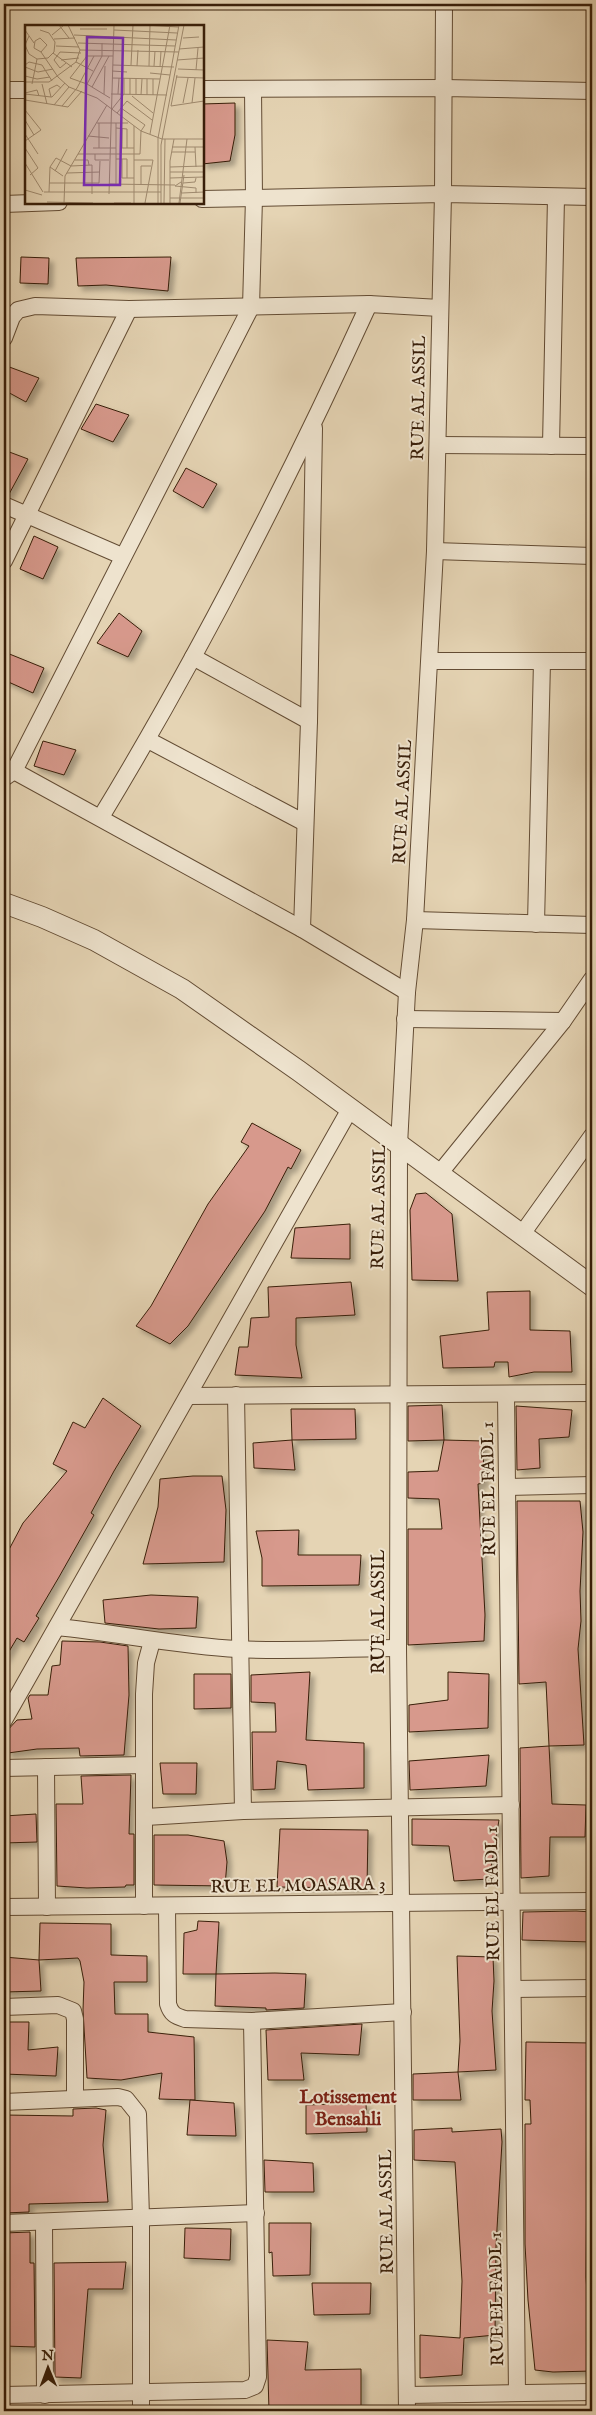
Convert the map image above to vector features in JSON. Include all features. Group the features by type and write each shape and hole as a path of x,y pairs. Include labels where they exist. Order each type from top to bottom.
{"street":[{"name":"RUE AL ASSIL","path":"407,2403 398,1648 397,1395 399,1145 406,992 415,920 435,551 443,194 444,4"},
{"path":"204,89 444,88 592,91"},
{"path":"253,89 254,198 251,307 9,775 101,817 302,929 406,992"},
{"path":"4,90 25,90"},
{"path":"204,199 443,194 592,198"},
{"path":"551,446 556,197"},
{"path":"4,204 25,203"},
{"path":"4,338 12,317 18,310 25,308 129,309 369,304 440,308"},
{"path":"101,817 148,740 193,657 314,424 369,304"},
{"path":"4,561 129,309"},
{"path":"302,929 304,823 309,721 314,424"},
{"path":"438,445 592,446"},
{"path":"4,506 122,556"},
{"path":"435,551 592,556"},
{"path":"193,657 309,721"},
{"path":"536,924 542,660"},
{"path":"430,661 592,661"},
{"path":"148,740 304,823"},
{"path":"4,903 42,917 94,940 182,989 229,1020 592,1286"},
{"path":"415,920 592,925"},
{"path":"440,1174 563,1020 592,979"},
{"path":"405,1019 563,1020"},
{"path":"4,1720 350,1109"},
{"path":"522,1234 589,1146"},
{"path":"188,1396 592,1393"},
{"name":"RUE EL FADL 1","path":"506,1394 517,2394"},
{"path":"236,1395 243,1811"},
{"path":"508,1487 592,1485"},
{"path":"57,1626 124,1634 152,1641 239,1649 398,1648"},
{"path":"144,1906 146,1817 143,1765 146,1663 152,1641"},
{"path":"4,1768 143,1765"},
{"path":"46,1767 47,1907"},
{"path":"146,1817 243,1811 511,1805"},
{"name":"RUE EL MOASARA 3","path":"4,1907 168,1907 592,1901"},
{"path":"168,1907 168,2004 171,2012 185,2019 252,2021 403,2012"},
{"path":"512,1989 592,1988"},
{"path":"4,2007 58,2005 73,2011 75,2019 75,2098"},
{"path":"4,2395 245,2390 254,2386 258,2376 252,2021"},
{"path":"4,2102 118,2097 126,2099 138,2114 141,2218 140,2411"},
{"path":"4,2223 256,2213"},
{"path":"44,2222 45,2395"},
{"path":"407,2403 517,2394 592,2392"}],"building":[{"path":"235,103 235,135 230,161 204,164 204,104"},
{"path":"21,257 49,258 48,284 20,283"},
{"path":"171,257 168,291 106,285 78,286 76,258"},
{"path":"4,365 39,378 26,402 4,390"},
{"path":"96,404 129,415 113,442 81,429"},
{"path":"4,450 28,459 8,496 4,495"},
{"path":"186,468 217,484 203,508 173,491"},
{"path":"34,536 58,547 43,579 20,569"},
{"path":"119,613 142,631 128,657 97,643"},
{"path":"7,653 44,668 33,693 4,680 4,662"},
{"path":"43,741 76,750 64,775 34,766"},
{"path":"252,1123 301,1150 291,1169 288,1167 265,1211 188,1326 170,1344 136,1326 151,1306 208,1204 249,1146 241,1142"},
{"path":"426,1193 452,1214 458,1281 412,1280 410,1210 416,1194"},
{"path":"350,1224 350,1259 291,1258 295,1228"},
{"path":"351,1282 355,1315 296,1318 296,1345 302,1378 235,1375 239,1347 248,1347 251,1318 269,1317 268,1287"},
{"path":"530,1291 530,1330 570,1331 572,1372 534,1372 509,1377 508,1362 495,1362 494,1367 443,1368 440,1336 489,1330 487,1292"},
{"path":"103,1398 141,1426 91,1513 94,1515 36,1616 39,1618 24,1642 17,1638 4,1660 4,1559 23,1523 67,1471 53,1464 73,1422 85,1428"},
{"path":"442,1405 444,1440 408,1441 408,1406"},
{"path":"516,1406 572,1410 569,1437 539,1439 540,1468 517,1470"},
{"path":"291,1409 355,1409 356,1439 292,1440"},
{"path":"292,1440 295,1470 254,1468 253,1443"},
{"path":"444,1440 483,1441 484,1483 478,1484 485,1615 484,1641 408,1645 408,1529 442,1529 439,1499 408,1498 408,1472 438,1471"},
{"path":"222,1476 226,1510 224,1562 143,1564 158,1507 160,1479"},
{"path":"517,1501 580,1501 583,1532 580,1591 581,1621 578,1649 584,1745 549,1746 546,1682 519,1684"},
{"path":"299,1530 298,1555 361,1555 359,1585 262,1586 262,1558 256,1531"},
{"path":"151,1595 198,1597 196,1628 159,1629 105,1623 103,1600"},
{"path":"62,1641 100,1642 128,1646 129,1695 124,1755 80,1756 79,1748 37,1749 8,1753 4,1744 4,1734 17,1720 32,1719 28,1698 30,1695 48,1695 52,1666 60,1665"},
{"path":"310,1672 306,1740 364,1743 364,1788 308,1790 306,1765 277,1761 275,1789 253,1790 252,1732 276,1732 275,1703 251,1702 251,1675"},
{"path":"448,1672 489,1674 488,1728 409,1732 409,1705 448,1700"},
{"path":"194,1674 231,1674 231,1708 194,1709"},
{"path":"549,1746 552,1804 586,1805 585,1837 550,1837 549,1876 521,1878 520,1748"},
{"path":"489,1755 486,1786 410,1790 409,1761"},
{"path":"160,1763 197,1763 196,1794 163,1794"},
{"path":"131,1775 129,1834 134,1834 134,1885 87,1888 57,1886 56,1804 83,1804 81,1776"},
{"path":"36,1814 37,1842 4,1843 4,1816"},
{"path":"412,1819 499,1820 489,1879 454,1881 449,1846 412,1845"},
{"path":"280,1829 368,1830 367,1888 277,1887"},
{"path":"154,1835 188,1835 224,1841 227,1862 225,1886 154,1885"},
{"path":"523,1912 592,1912 592,1942 522,1940"},
{"path":"198,1921 219,1922 216,1974 183,1974 184,1933 197,1930"},
{"path":"40,1923 111,1924 111,1955 147,1956 147,1982 114,1982 115,2014 148,2014 148,2032 194,2037 195,2100 159,2099 162,2073 121,2080 87,2078 83,2010 84,1982 80,1961 78,1958 39,1960"},
{"path":"457,1956 493,1957 492,2011 496,2070 458,2072 460,2041"},
{"path":"4,1957 39,1960 41,1991 4,1992"},
{"path":"216,1974 306,1974 304,2008 266,2010 266,2008 215,2006"},
{"path":"4,2022 29,2022 28,2050 58,2047 56,2076 4,2074"},
{"path":"362,2024 359,2055 301,2053 304,2080 268,2080 266,2030"},
{"path":"526,2042 592,2043 591,2134 587,2160 586,2277 592,2371 553,2372 535,2370 525,2244 525,2124 531,2124 530,2100 525,2100"},
{"path":"458,2072 461,2100 413,2100 413,2074"},
{"path":"190,2100 234,2103 236,2136 187,2135"},
{"path":"366,2103 367,2132 306,2134 306,2105"},
{"path":"96,2108 106,2110 103,2145 108,2202 29,2204 29,2212 4,2213 4,2115 73,2116 73,2109"},
{"path":"452,2128 452,2132 501,2129 502,2142 496,2246 495,2335 464,2338 462,2375 420,2378 420,2335 460,2338 462,2281 455,2162 414,2160 414,2130"},
{"path":"264,2160 313,2163 314,2192 265,2192"},
{"path":"269,2223 311,2223 310,2275 273,2276 272,2252 269,2253"},
{"path":"185,2228 231,2229 230,2260 184,2258"},
{"path":"30,2232 30,2263 34,2263 35,2347 4,2346 4,2233"},
{"path":"126,2262 123,2289 88,2289 81,2378 55,2377 54,2263"},
{"path":"312,2283 371,2283 370,2314 314,2315"},
{"path":"267,2340 308,2342 305,2370 361,2369 361,2411 269,2411"}],"district":[{"name":"Lotissement Bensahli","path":"348,2107"}]}
